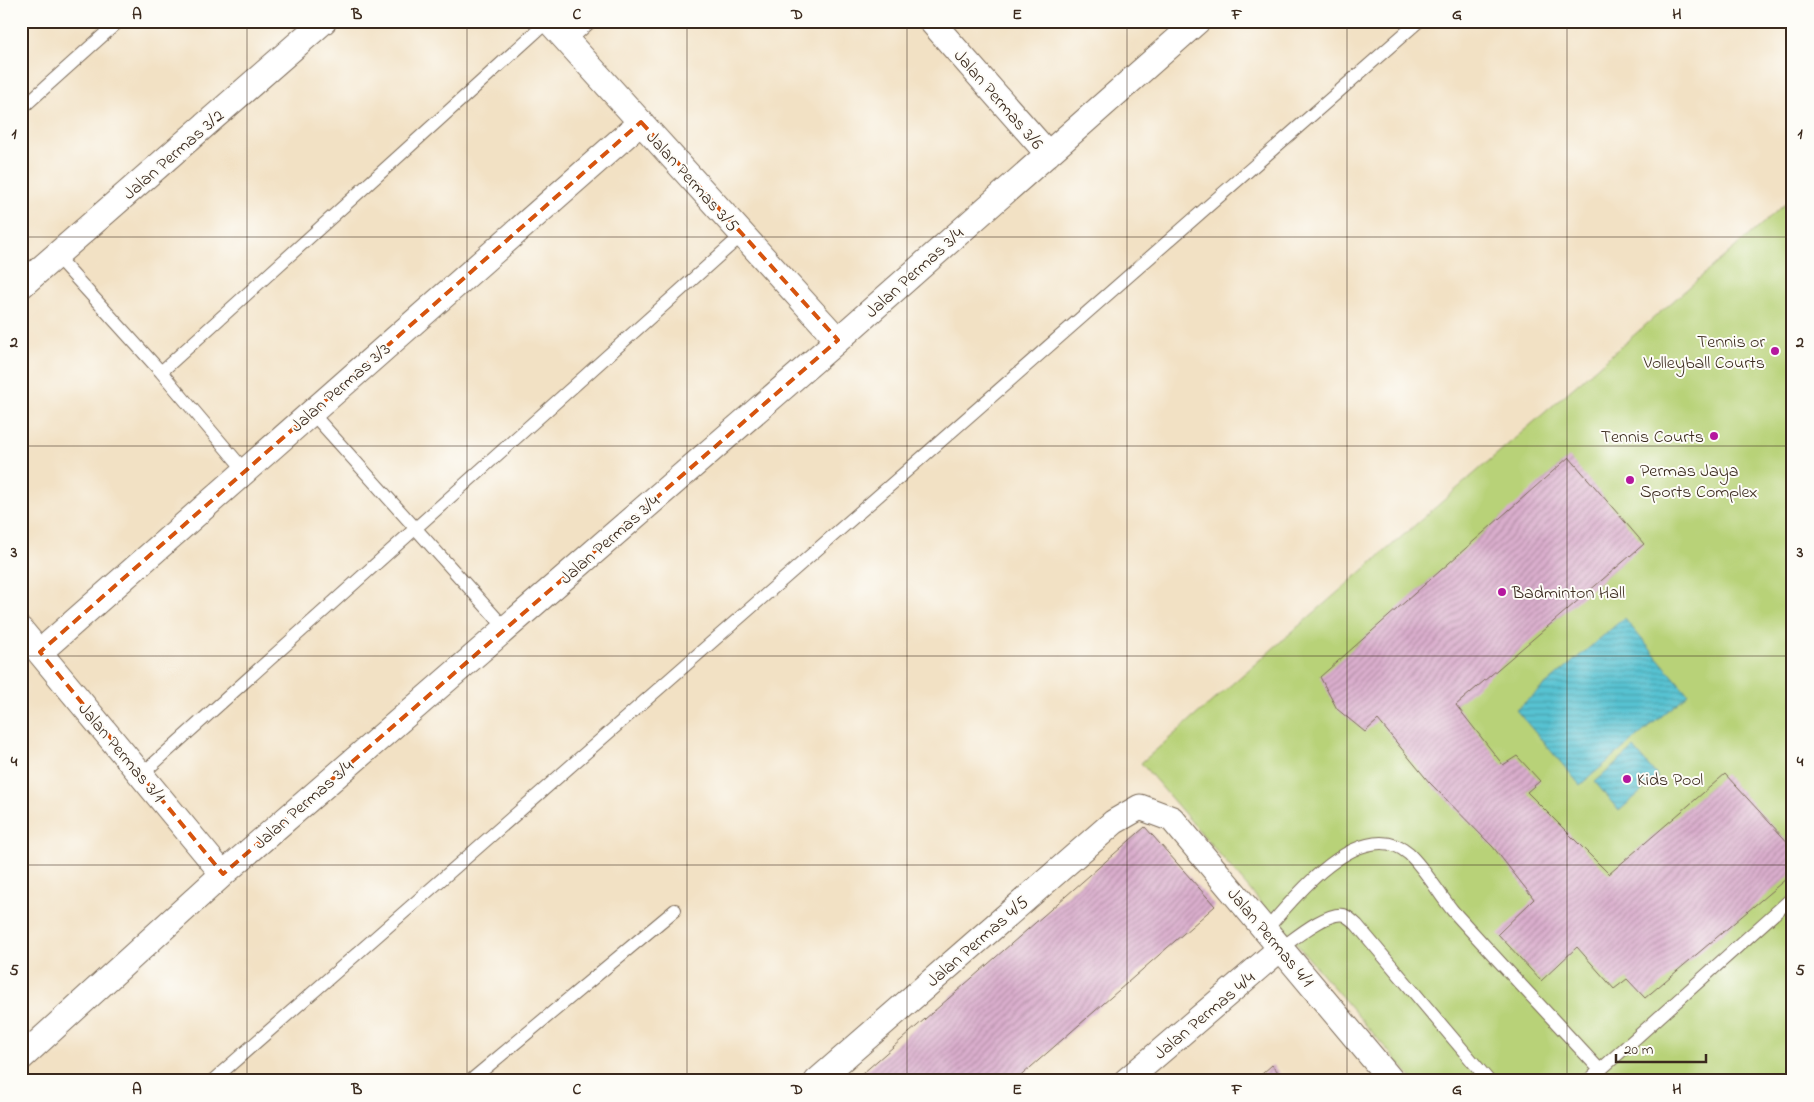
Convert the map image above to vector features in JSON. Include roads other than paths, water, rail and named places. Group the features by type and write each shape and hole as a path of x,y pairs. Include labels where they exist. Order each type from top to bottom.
{"street":[{"name":"Jalan Permas 3/2","path":"21,286 324,21"},
{"name":"Jalan Permas 3/5","path":"548,21 838,340"},
{"name":"Jalan Permas 3/6","path":"931,21 1048,154"},
{"name":"Jalan Permas 3/4","path":"21,1058 224,874 838,340 1198,21"},
{"name":"Jalan Permas 3/3","path":"40,652 641,122"},
{"name":"Jalan Permas 3/1","path":"21,630 224,874"},
{"name":"Jalan Permas 4/1","path":"1140,807 1172,819 1392,1081"},
{"name":"Jalan Permas 4/5","path":"817,1081 1114,822 1140,807"},
{"name":"Jalan Permas 4/4","path":"1126,1081 1281,948"}],"lane":[{"path":"21,109 119,21"},
{"path":"161,372 548,21"},
{"path":"568,42 591,21"},
{"path":"212,1081 1419,21"},
{"path":"141,775 742,235"},
{"path":"56,256 161,372 245,471"},
{"path":"311,412 506,629"},
{"path":"1266,930 1308,885 1331,864 1364,846 1380,843 1394,844 1409,855 1451,908 1600,1070"},
{"path":"1588,1081 1793,897"},
{"path":"470,1081 675,910"},
{"path":"1281,948 1327,918 1341,915 1346,916 1357,924 1488,1081"}],"water":[{"path":"1624,618 1688,694 1580,785 1516,710"},
{"name":"Kids Pool","path":"1634,748 1658,777 1619,811 1595,782"}],"place":[{"name":"Tennis or Volleyball Courts","path":"1775,351"},
{"name":"Tennis Courts","path":"1714,436"},
{"name":"Permas Jaya Sports Complex","path":"1630,480"},
{"name":"Badminton Hall","path":"1502,592"},
{"name":"Kids Pool","path":"1627,779"}]}
